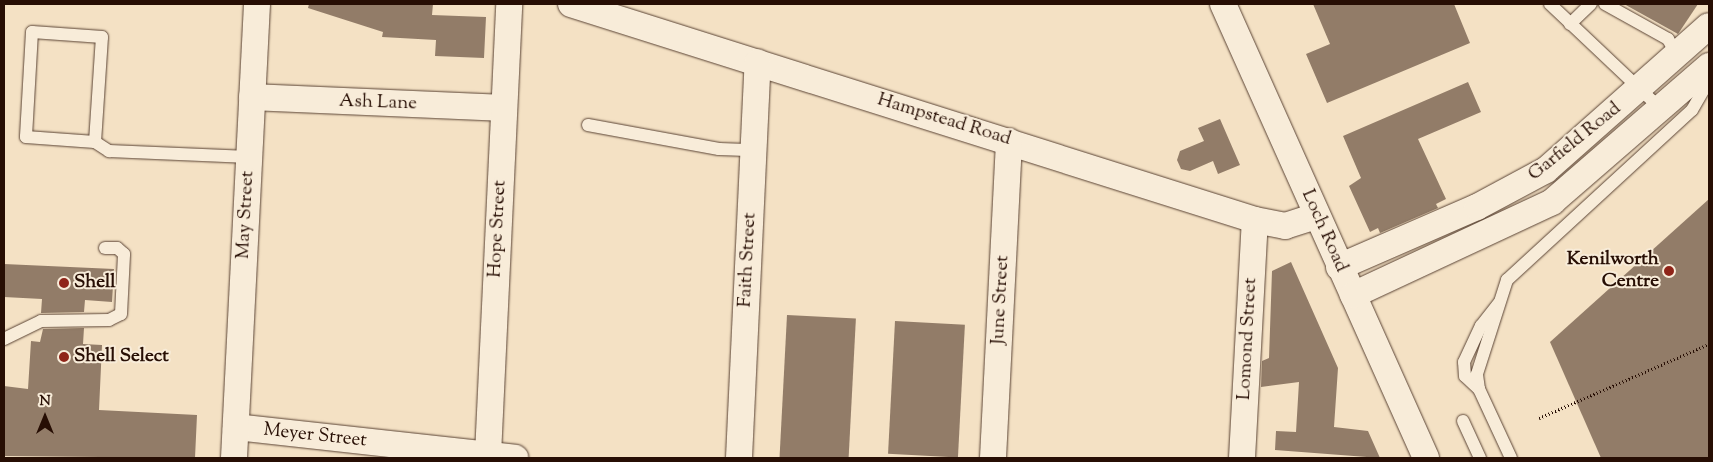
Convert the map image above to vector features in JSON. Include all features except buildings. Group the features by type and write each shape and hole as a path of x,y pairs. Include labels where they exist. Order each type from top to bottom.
{"street":[{"name":"May Street","path":"236,427 257,4"},
{"name":"Hope Street","path":"488,455 509,4"},
{"name":"Hampstead Road","path":"571,4 1255,220 1285,226 1316,216"},
{"name":"Loch Road","path":"1223,4 1316,216 1426,458"},
{"name":"Garfield Road","path":"1340,267 1530,180 1639,89 1709,26"},
{"name":"Faith Street","path":"739,458 758,62"},
{"name":"Garfield Road","path":"1352,295 1552,202 1709,66"},
{"name":"Ash Lane","path":"252,97 504,108"},
{"name":"June Street","path":"993,458 1009,141"},
{"name":"Lomond Street","path":"1242,458 1255,220"},
{"name":"Meyer Street","path":"234,458 236,427 515,458"}],"lane":[{"path":"1550,4 1660,108"},
{"path":"1570,24 1591,4"},
{"path":"1605,4 1668,39 1677,55"},
{"path":"95,142 102,36 32,32 24,134 38,140 95,142 109,151 249,157"},
{"path":"1511,458 1479,390 1478,363 1501,299 1513,273 1692,110 1709,80"},
{"path":"588,125 719,149 754,150"},
{"path":"4,339 41,321 109,320 121,314 124,254 117,248 105,248"},
{"path":"1463,421 1480,458"}],"path":[{"path":"1540,418 1709,344"}],"place":[{"name":"Kenilworth Centre","path":"1669,271"},
{"name":"Shell","path":"64,283"},
{"name":"Shell Select","path":"64,357"}]}
